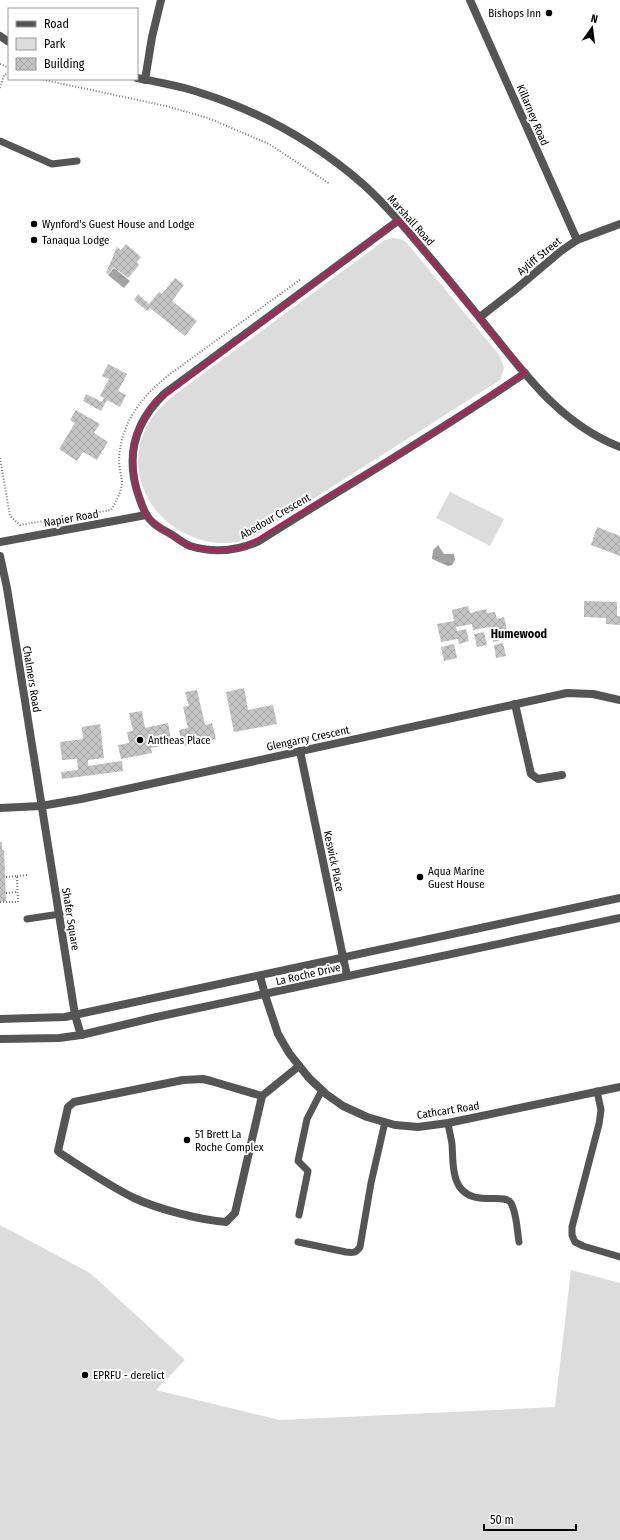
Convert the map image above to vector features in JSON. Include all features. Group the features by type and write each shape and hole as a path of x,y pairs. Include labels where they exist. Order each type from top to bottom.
{"street":[{"path":"141,79 161,0"},
{"name":"Killarney Road","path":"470,0 577,240"},
{"name":"Marshall Road","path":"141,79 200,92 245,109 280,126 321,152 364,185 399,220 552,404 571,420 600,438 620,447"},
{"name":"Abedour Crescent","path":"399,220 164,394 152,405 142,421 136,435 133,455 133,470 136,487 146,515 160,528 189,546 215,551 243,548 259,541 413,446 485,401 525,373"},
{"name":"Ayliff Street","path":"480,317 561,251 577,240 620,224"},
{"name":"Napier Road","path":"0,542 146,515"},
{"name":"Chalmers Road","path":"0,556 8,596 41,806"},
{"name":"Glengarry Crescent","path":"0,808 41,806 567,693 593,694 620,700"},
{"path":"515,704 531,774 538,779 562,775"},
{"name":"Keswick Place","path":"300,751 348,976"},
{"name":"Shafer Square","path":"41,806 60,914 75,1015 81,1036"},
{"name":"La Roche Drive","path":"0,1019 47,1018 75,1015 620,898"},
{"name":"La Roche Drive","path":"0,1039 81,1036 152,1018 620,918"},
{"name":"Cathcart Road","path":"260,976 278,1034 289,1053 322,1090 343,1106 367,1117 395,1125 418,1127 448,1123 620,1087"},
{"path":"262,1096 211,1081 183,1080 135,1088 74,1102 68,1107 58,1151 106,1183 147,1203 209,1220 226,1222 235,1213 262,1096 299,1066"}],"lane":[{"path":"0,142 52,164 77,161"},
{"path":"27,919 60,914"},
{"path":"299,1215 308,1171 298,1161 307,1119 322,1090"},
{"path":"597,1091 601,1110 599,1124 572,1226 572,1235 575,1242 583,1246 620,1257"},
{"path":"298,1242 346,1252 354,1253 358,1251 360,1247 371,1183 385,1122"},
{"path":"448,1123 452,1142 455,1176 460,1186 467,1195 480,1199 503,1199 511,1202 519,1242"}],"path":[{"path":"0,88 4,75 8,73"},
{"path":"45,80 166,106 208,118 269,144 330,184"},
{"path":"5,877 26,875"},
{"path":"0,902 18,902 17,876"},
{"path":"6,893 17,892"}],"highlighted area":[{"path":"399,220 525,373 420,442 243,548 215,551 189,546 160,528 146,515 136,487 133,455 136,435 152,405"}],"green space":[{"path":"392,238 401,239 407,243 500,356 504,368 500,380 253,537 239,542 216,543 200,540 177,529 163,518 152,505 144,490 139,474 138,457 141,440 154,415 173,396 385,240"},
{"path":"450,492 504,519 490,546 436,518"},
{"name":"EPRFU - derelict","path":"0,1225 90,1273 185,1360 156,1390 280,1420 555,1407 571,1270 620,1283 620,1540 0,1540"}],"water":[{"path":"114,268 130,281 124,288 108,275"},
{"path":"438,545 444,554 454,554 455,560 452,565 448,566 432,559 433,550"}],"building":[{"path":"126,244 141,257 137,262 139,265 128,278 114,267 108,274 106,273 117,247 121,250"},
{"path":"175,278 184,285 172,301 197,321 185,336 150,308 147,311 134,300 138,294 149,304 159,292 162,294"},
{"path":"108,364 127,374 118,391 126,395 120,407 107,400 101,411 83,401 86,394 102,402 104,398 100,396 109,379 102,376"},
{"path":"76,410 100,424 94,433 108,442 97,460 83,452 77,461 59,449 75,423 70,420"},
{"path":"597,527 620,536 620,556 591,545"},
{"path":"584,601 617,602 617,616 620,616 620,625 606,624 606,618 584,617"},
{"path":"468,606 470,613 486,609 487,613 495,612 497,619 504,617 509,638 493,642 489,627 473,630 472,624 456,627 457,631 466,629 469,641 459,644 458,639 441,642 437,624 454,621 452,610"},
{"path":"484,632 487,645 477,647 474,634"},
{"path":"503,643 506,656 496,658 494,645"},
{"path":"454,644 457,658 444,661 441,647"},
{"path":"244,688 248,710 273,705 277,724 234,732 226,692"},
{"path":"197,690 205,725 212,723 216,739 183,746 179,730 188,728 183,707 189,706 185,692"},
{"path":"142,711 145,728 168,723 171,738 165,739 166,745 151,748 152,753 121,759 118,745 129,743 127,732 133,731 129,713"},
{"path":"100,724 104,758 88,760 88,766 122,761 123,771 62,779 61,772 78,770 77,759 62,760 60,742 83,739 82,727"},
{"path":"0,842 2,842 2,850 4,850 6,901 0,901"}],"place":[{"name":"Bishops Inn","path":"549,13"},
{"name":"Wynford's Guest House and Lodge","path":"34,224"},
{"name":"Tanaqua Lodge","path":"34,240"},
{"name":"Antheas Place","path":"140,740"},
{"name":"Aqua Marine Guest House","path":"420,877"},
{"name":"51 Brett La Roche Complex","path":"187,1140"},
{"name":"EPRFU - derelict","path":"85,1375"}],"district":[{"name":"Humewood","path":"519,634"}]}
